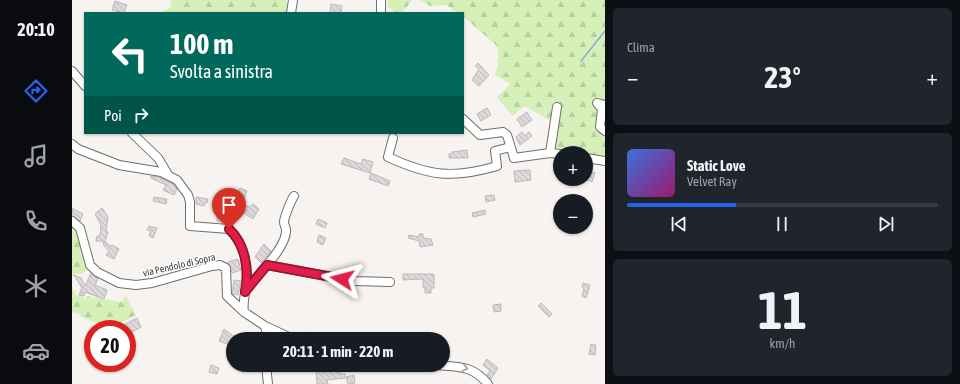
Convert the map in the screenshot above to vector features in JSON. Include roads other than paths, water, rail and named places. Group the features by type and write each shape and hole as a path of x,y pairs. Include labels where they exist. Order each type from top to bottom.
{"street":[{"path":"291,12 293,0"},
{"path":"381,0 381,12"},
{"path":"72,72 84,85"},
{"path":"605,105 597,103 602,109 600,127 605,131"},
{"path":"550,153 557,107"},
{"path":"464,120 480,135 503,132 507,135 514,158 553,153"},
{"path":"133,134 158,158 169,176"},
{"path":"393,138 388,157 412,168 435,174 467,172 497,166 495,151 510,147"},
{"path":"72,144 78,149 119,165 161,172 177,180 188,195 190,202 190,226 229,229 238,238 243,248 247,280 243,303 244,312 265,326 277,332"},
{"path":"593,159 605,161"},
{"path":"245,292 273,259 285,235 286,231 284,222 290,202 294,196"},
{"name":"via Pendolo di Sopra","path":"72,221 80,228 90,264 102,275 119,284 136,285 152,283 220,265 226,268 226,296 244,312"},
{"path":"267,265 355,281 390,282"},
{"path":"265,326 266,332"},
{"path":"450,366 467,368 480,375 488,384"},
{"path":"267,372 268,384"}],"waterway":[{"path":"581,61 605,31"}]}
